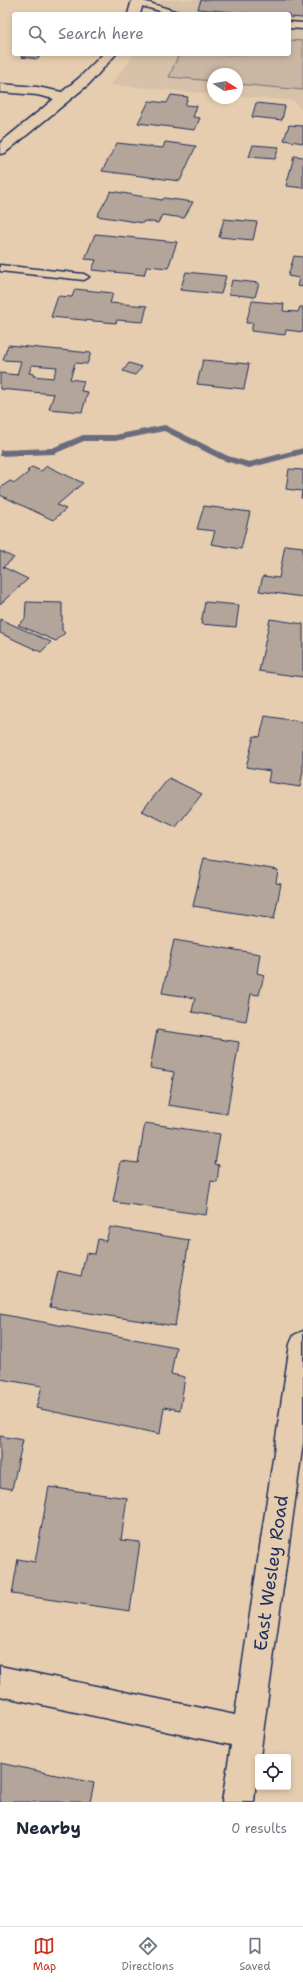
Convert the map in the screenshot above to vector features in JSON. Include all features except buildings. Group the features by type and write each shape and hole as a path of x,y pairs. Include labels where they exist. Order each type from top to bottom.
{"street":[{"path":"135,12 138,1"},
{"path":"0,150 92,74 108,56"},
{"path":"0,88 37,91 65,97"},
{"name":"East Wesley Road","path":"238,1802 303,1344"},
{"path":"0,1681 248,1733"}],"lane":[{"path":"138,1 174,12"},
{"path":"291,25 303,26"},
{"path":"0,268 84,278"}],"shaded area":[{"path":"162,0 303,0 303,112 294,101 243,97 243,68 207,68 207,93 110,85 133,56 291,56 291,12 156,12"},
{"path":"291,40 303,41 303,90 243,85 243,68 207,68 207,80 169,77 178,56 291,56"}],"waterway":[{"path":"0,453 54,451 83,438 115,438 143,431 165,428 225,458 249,465 303,451"}]}
